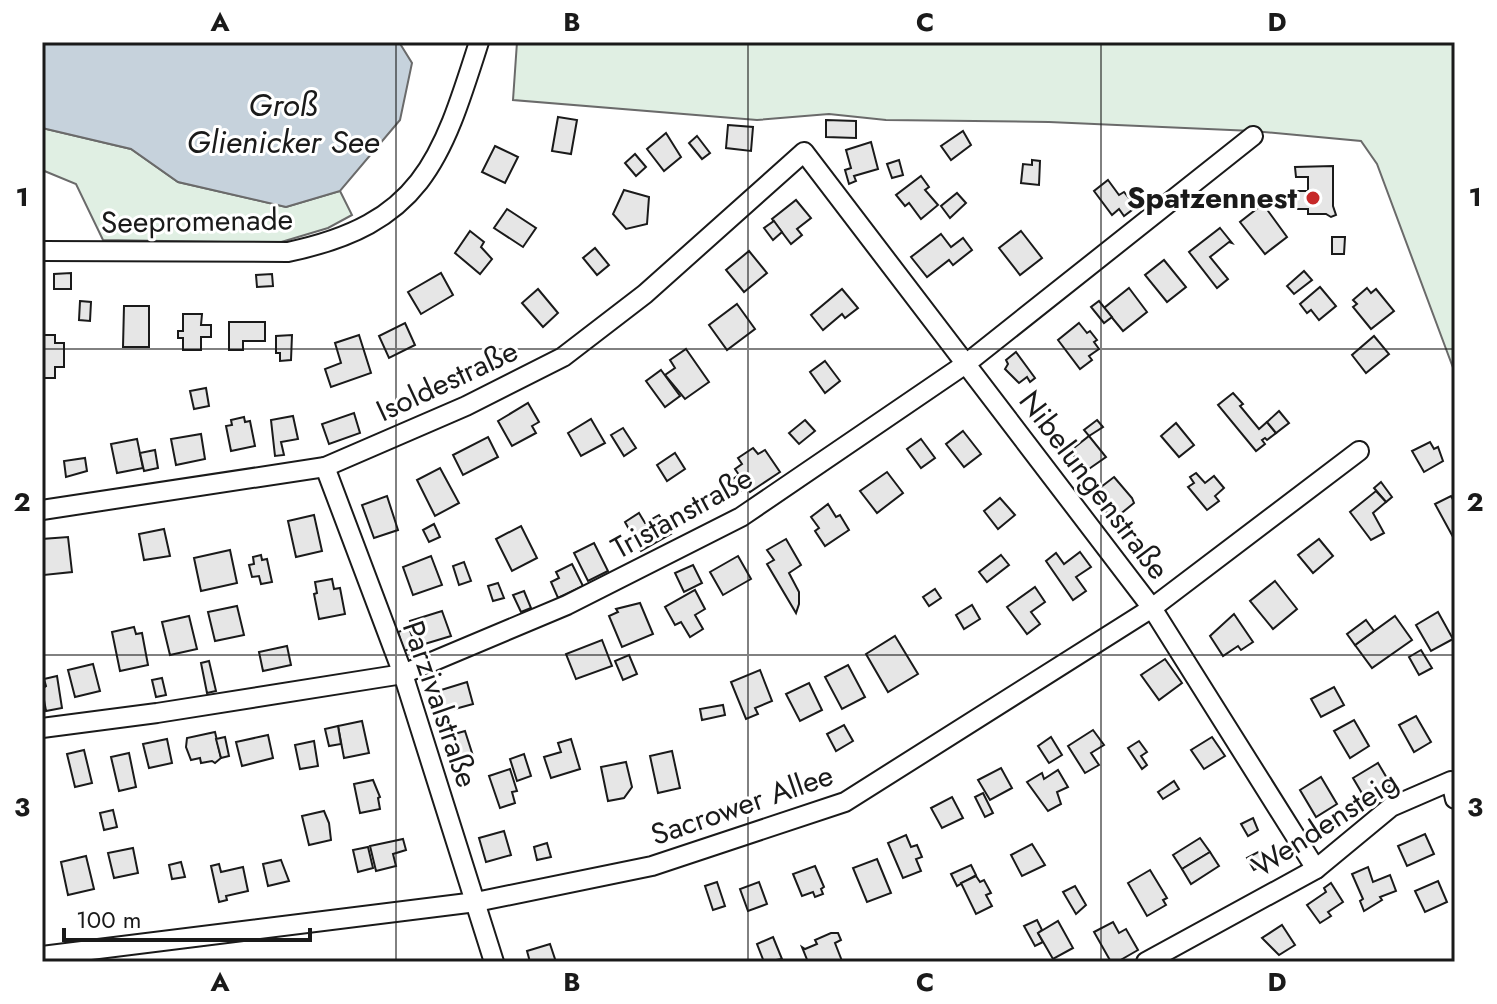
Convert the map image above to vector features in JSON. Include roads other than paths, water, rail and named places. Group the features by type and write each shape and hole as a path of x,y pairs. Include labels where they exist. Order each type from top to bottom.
{"street":[{"name":"Seepromenade","path":"42,251 288,252 359,231 385,216 419,183 459,106 479,42"},
{"name":"Tristanstraße","path":"42,728 403,674 567,605 741,517 967,363 1253,136"},
{"name":"Nibelungenstraße","path":"804,152 1152,608 1316,869"},
{"name":"Isoldestraße","path":"42,510 325,467 466,406 563,357 645,294 804,152"},
{"name":"Sacrower Allee","path":"42,956 476,902 652,866 845,802 1152,608 1359,451"},
{"name":"Parzivalstraße","path":"325,467 403,674 494,962"},
{"name":"Wendensteig","path":"1146,962 1316,869 1391,807 1453,790"}],"water":[{"name":"Groß Glienicker See","path":"42,42 399,42 412,63 400,120 340,191 286,207 178,182 131,149 42,128"}],"place":[{"name":"Spatzennest","path":"1313,198"}]}
